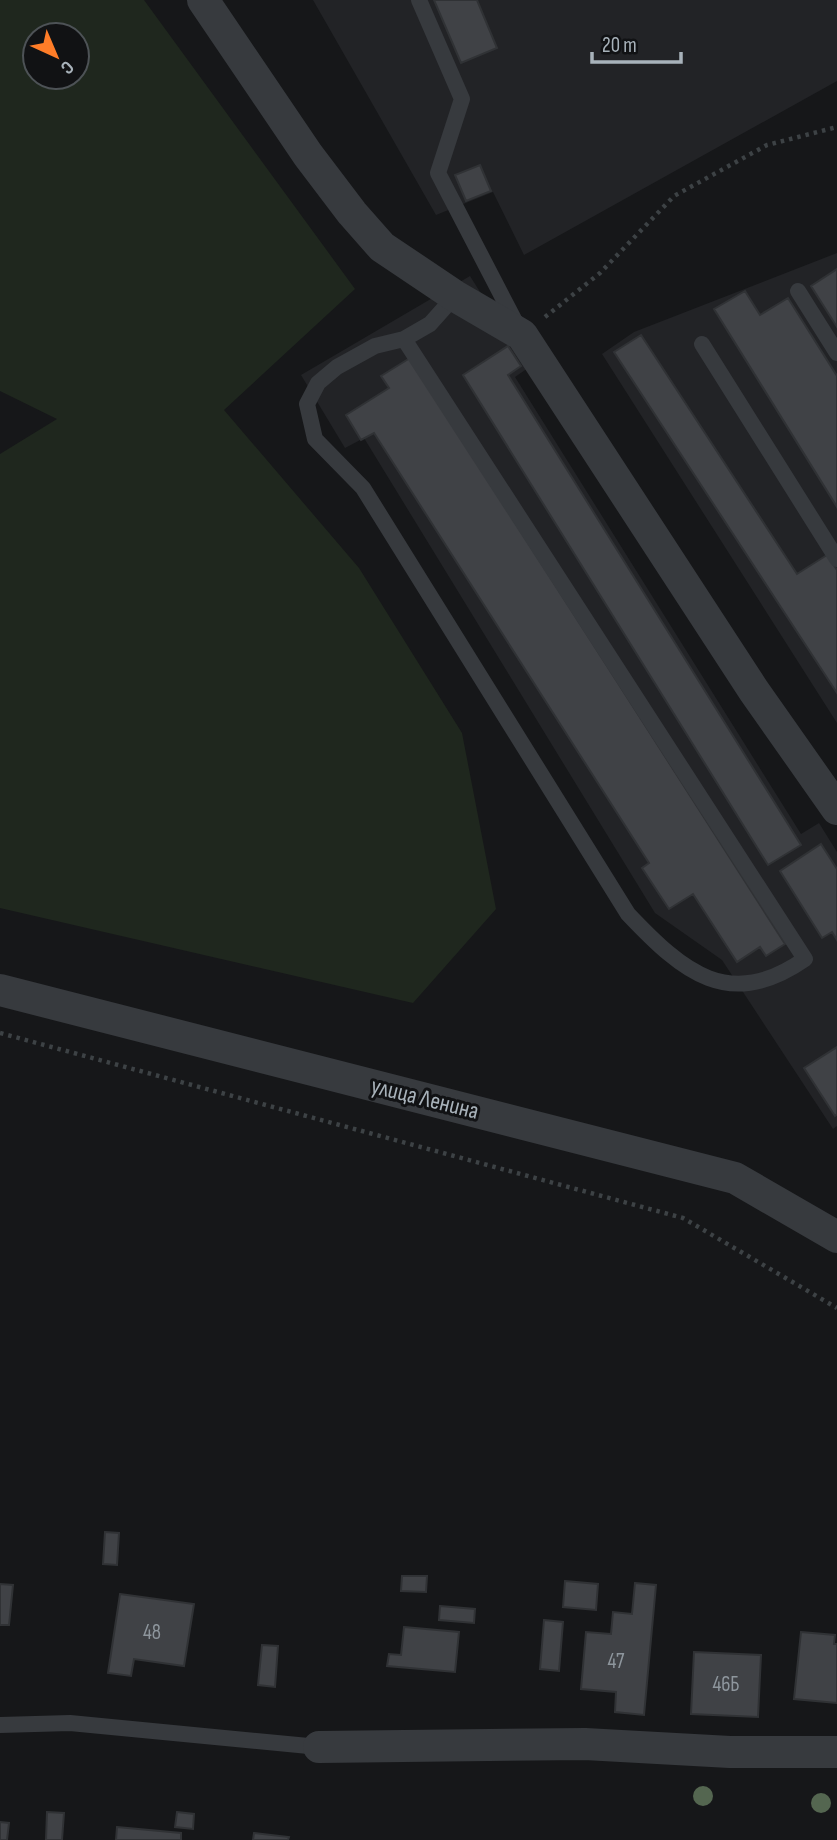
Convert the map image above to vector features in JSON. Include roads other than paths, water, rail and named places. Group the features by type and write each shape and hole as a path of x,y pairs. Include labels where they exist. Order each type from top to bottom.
{"street":[{"path":"202,0 309,155 352,213 382,247 455,296 522,335 746,679 837,809"},
{"name":"улица Ленина","path":"0,990 736,1178 837,1237"},
{"path":"319,1746 585,1744 730,1752 837,1752"}],"lane":[{"path":"419,0 462,99 438,173 522,335"},
{"path":"798,291 837,353"},
{"path":"404,339 806,959 785,974 757,984 728,984 695,973 660,948 628,914 363,488 315,439 307,404 318,383 337,367 375,346 404,339 430,324 455,296"},
{"path":"702,344 837,559"},
{"path":"0,1725 71,1723 319,1746"}]}
